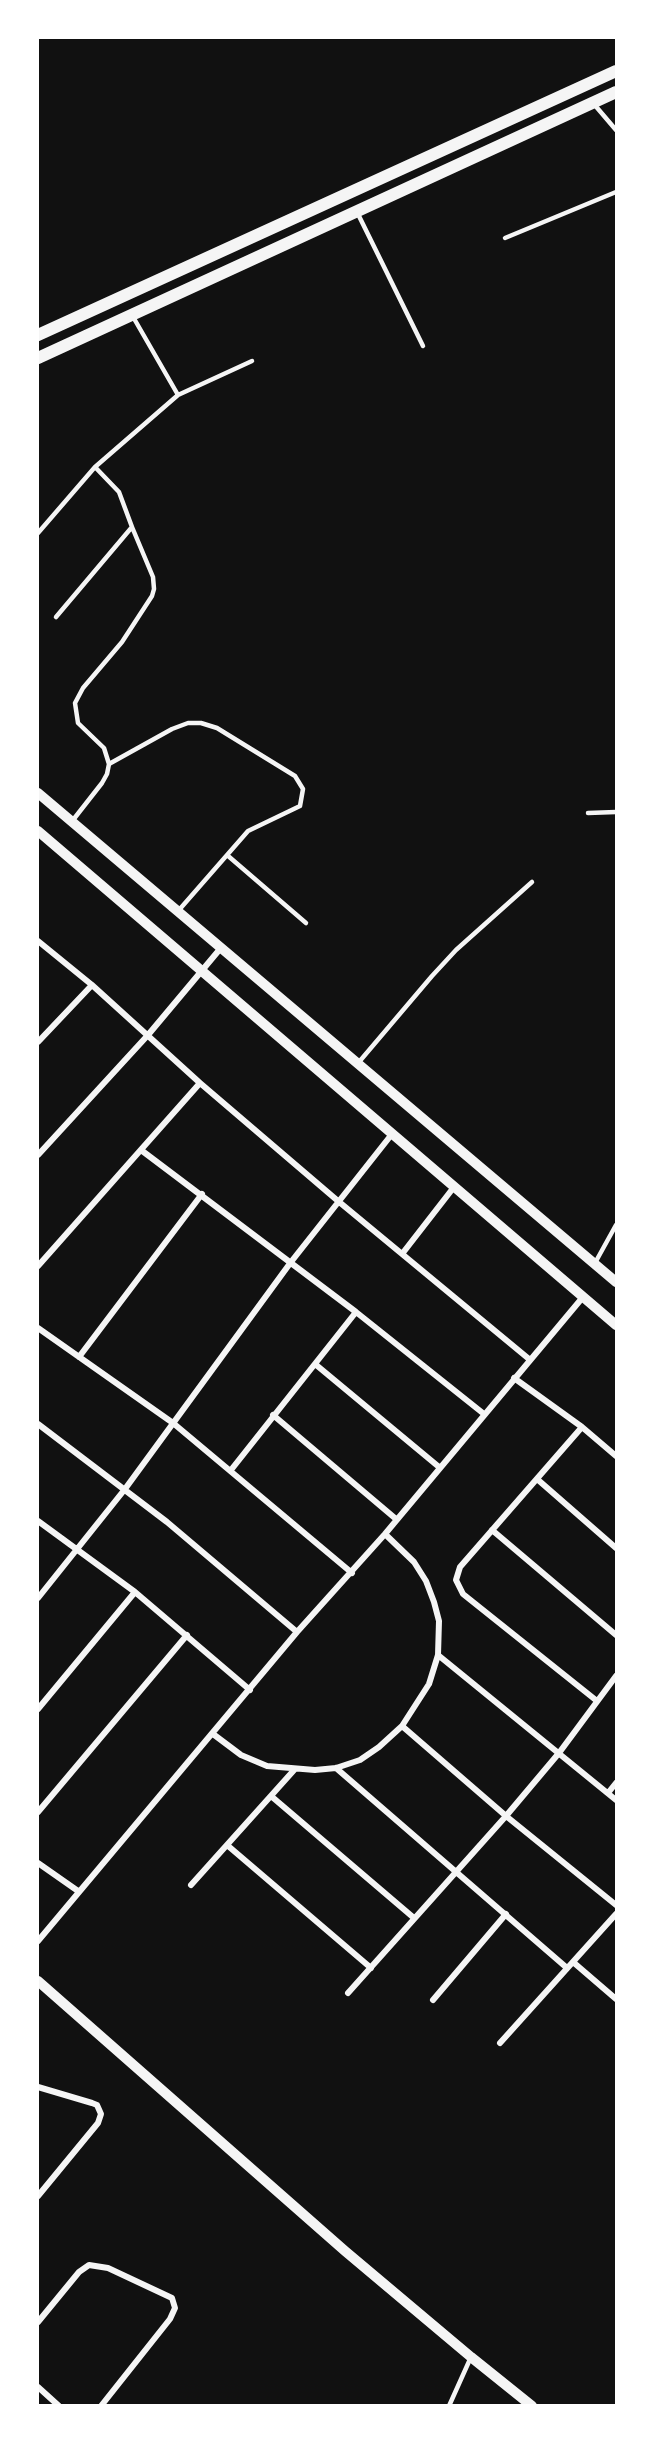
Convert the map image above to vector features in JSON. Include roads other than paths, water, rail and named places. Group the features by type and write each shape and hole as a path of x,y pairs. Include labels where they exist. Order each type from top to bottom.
{"main road":[{"path":"38,335 616,71"},
{"path":"38,358 616,92"}],"street":[{"path":"38,793 616,1282"},
{"path":"38,831 616,1325"},
{"path":"38,940 338,1201 530,1359"},
{"path":"38,1155 148,1035 220,949"},
{"path":"38,1042 92,985"},
{"path":"38,1266 200,1083"},
{"path":"38,1598 125,1489 291,1262 392,1134"},
{"path":"141,1150 356,1312 484,1414"},
{"path":"402,1254 454,1187"},
{"path":"79,1357 202,1194"},
{"path":"38,1941 297,1632 352,1573 583,1297"},
{"path":"231,1470 356,1312"},
{"path":"38,1328 173,1423 352,1573"},
{"path":"315,1364 439,1467"},
{"path":"514,1378 582,1427 616,1456"},
{"path":"273,1415 396,1519"},
{"path":"38,1424 207,1554 297,1632"},
{"path":"582,1427 460,1567 456,1580 463,1594 597,1701"},
{"path":"537,1479 616,1548"},
{"path":"38,1521 135,1592 250,1690"},
{"path":"492,1530 616,1635"},
{"path":"213,1734 241,1755 267,1766 295,1770 336,1768 360,1760 379,1747 402,1726 429,1684 438,1655 439,1621 435,1602 426,1581 414,1563 385,1534"},
{"path":"38,1709 135,1592"},
{"path":"38,1812 187,1635"},
{"path":"438,1655 616,1800"},
{"path":"348,1993 506,1816 559,1753 616,1676"},
{"path":"402,1726 506,1816 616,1905"},
{"path":"336,1768 567,1968"},
{"path":"191,1885 295,1770"},
{"path":"608,1793 616,1783"},
{"path":"271,1796 414,1918"},
{"path":"227,1845 371,1968"},
{"path":"38,1863 78,1891"},
{"path":"434,2000 506,1914"},
{"path":"500,2043 616,1914"},
{"path":"573,1962 616,1999"},
{"path":"38,1981 345,2251 532,2406"},
{"path":"38,2087 97,2105 100,2114 98,2123 38,2196"},
{"path":"38,2322 79,2272 89,2265 108,2268 172,2298 175,2308 170,2319 101,2406"},
{"path":"38,2387 58,2406"}],"lane":[{"path":"593,103 616,130"},
{"path":"505,238 616,192"},
{"path":"357,212 423,346"},
{"path":"132,315 178,395"},
{"path":"38,533 95,467 178,395 252,361"},
{"path":"71,822 102,783 109,764 104,748 78,723 75,703 83,688 122,642 152,596 153,576 118,492 95,467"},
{"path":"56,617 132,526"},
{"path":"109,764 172,729 188,723 201,723 217,728 295,776 303,789 300,806 248,831 177,912"},
{"path":"588,813 616,812"},
{"path":"226,855 306,923"},
{"path":"357,1064 440,967 532,882"},
{"path":"595,1263 616,1225"},
{"path":"449,2406 471,2357"}]}
